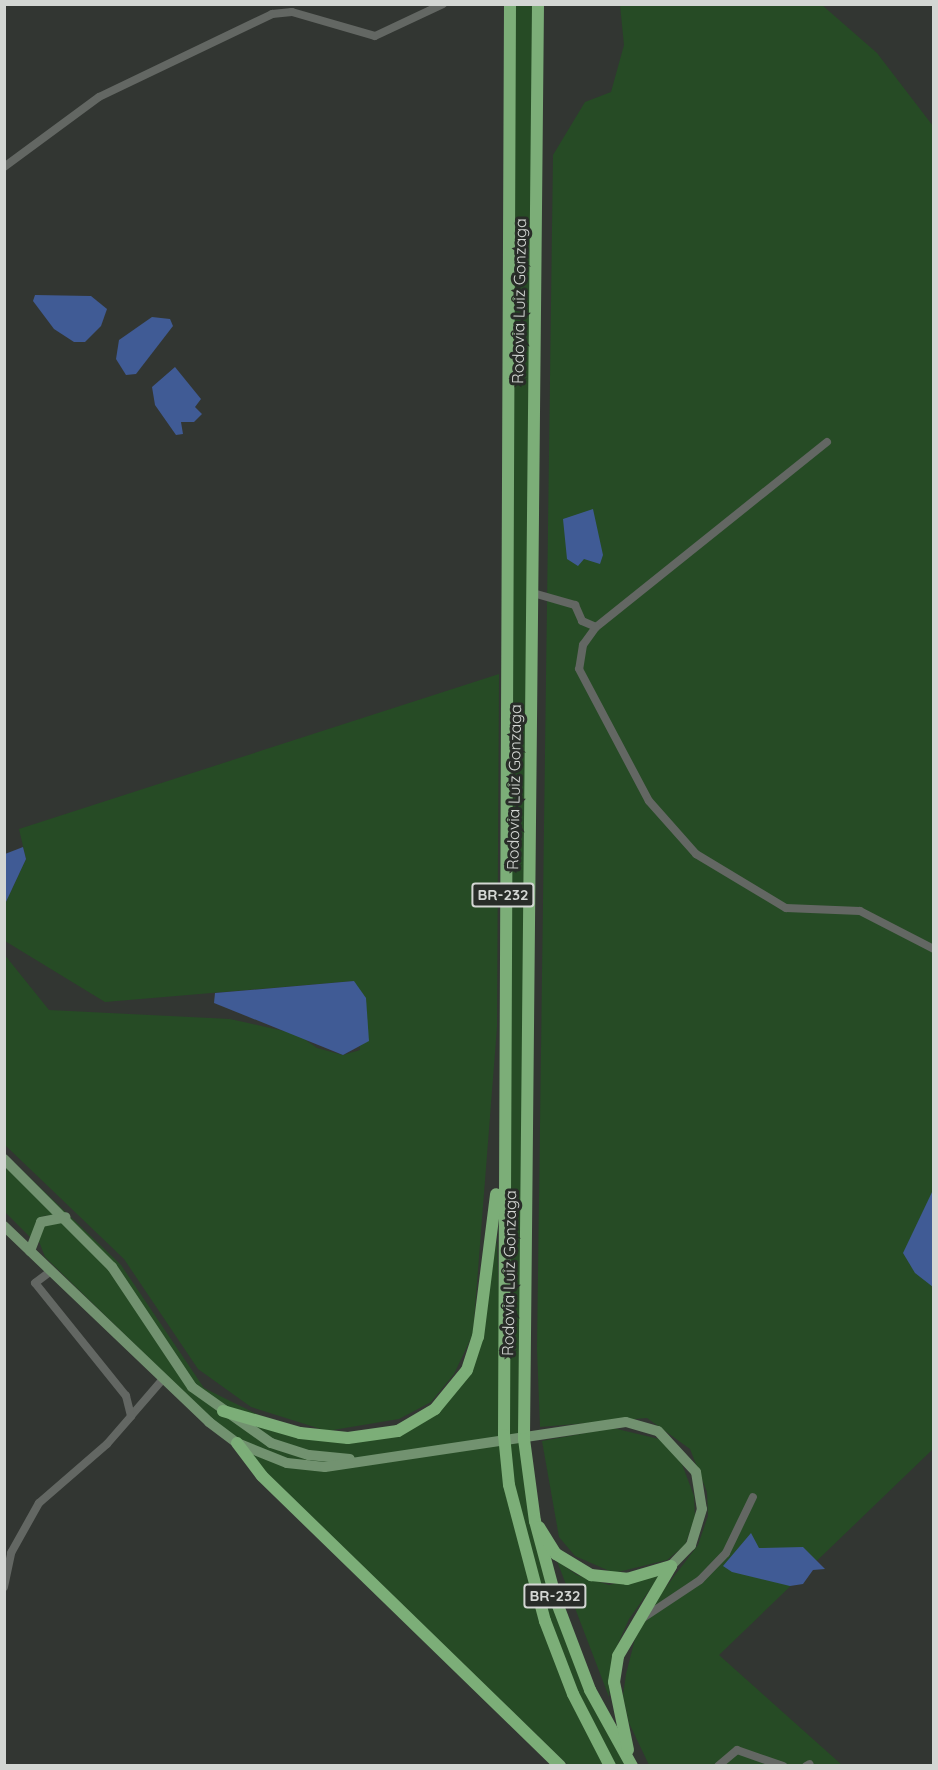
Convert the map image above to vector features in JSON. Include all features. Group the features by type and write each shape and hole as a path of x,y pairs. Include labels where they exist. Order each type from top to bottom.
{"highway":[{"name":"Rodovia Luiz Gonzaga","path":"510,4 502,1145 504,1435 509,1485 550,1637 610,1766"},
{"name":"Rodovia Luiz Gonzaga","path":"538,4 524,1439 535,1521 578,1662 632,1766"},
{"path":"223,1411 300,1433 348,1438 398,1431 441,1403 467,1370 478,1337 502,1145"},
{"path":"237,1443 262,1476 560,1766"},
{"path":"535,1521 556,1554 591,1575 627,1579 671,1566"},
{"path":"632,1766 614,1682 618,1656 633,1625 671,1566"}],"main road":[{"path":"4,1159 66,1217 125,1284 174,1365 223,1411 254,1434 289,1449 360,1460"},
{"path":"30,1251 41,1222 66,1217"},
{"path":"4,1226 163,1379 237,1443 306,1467 482,1445 626,1422 643,1425 687,1456 699,1485 701,1523 691,1545 671,1566"}],"street":[{"path":"4,166 99,98 272,14 292,12 375,36 443,4"},
{"path":"827,442 596,627 579,659 582,679 649,801 692,850 786,908 860,910 933,949"},
{"path":"533,593 575,605 582,621 596,627"},
{"path":"51,1272 35,1283 126,1396 131,1416"},
{"path":"4,1587 11,1553 39,1503 107,1444 163,1379"},
{"path":"633,1625 700,1580 726,1553 753,1497"},
{"path":"718,1766 737,1750 783,1766"}],"green space":[{"path":"510,5 538,5 524,1439 548,1573 626,1765 568,1765 45,1257 35,1231 66,1214 43,1216 31,1238 5,1212 4,1153 121,1265 204,1388 281,1426 383,1436 453,1394 478,1337 497,1240 503,1403"},
{"path":"620,5 822,5 877,53 933,126 933,1449 719,1655 842,1765 649,1765 629,1723 623,1696 626,1674 635,1639 656,1600 698,1545 708,1516 707,1492 690,1449 647,1418 540,1427 537,1349 553,155 585,102 611,92 624,45"},
{"path":"499,674 497,1027 473,1334 454,1374 431,1402 399,1419 327,1431 251,1407 198,1369 124,1259 5,1145 4,954 49,1010 230,1019 297,1034 317,1048 343,1055 360,1050 354,981 105,1002 5,941 5,904 26,859 19,829"},
{"path":"613,1428 663,1440 679,1456 694,1496 695,1517 685,1545 667,1560 614,1573 575,1556 559,1537 542,1441"},
{"path":"557,1561 577,1575 609,1585 661,1574 629,1619 612,1657 609,1697"}],"water":[{"path":"35,295 91,296 107,309 101,326 85,342 74,342 54,329 33,301"},
{"path":"152,317 170,319 173,326 136,374 126,375 116,359 119,340"},
{"path":"175,367 201,399 195,407 202,414 194,422 181,422 183,434 176,435 155,405 152,387"},
{"path":"593,509 603,555 600,564 584,559 578,566 567,559 563,519"},
{"path":"23,847 26,859 5,904 5,854"},
{"path":"354,981 366,998 369,1041 343,1055 214,1003 215,993"},
{"path":"933,1190 933,1287 915,1273 903,1253"},
{"path":"751,1533 759,1548 803,1547 825,1569 813,1570 803,1584 790,1586 732,1572 723,1566"}]}
